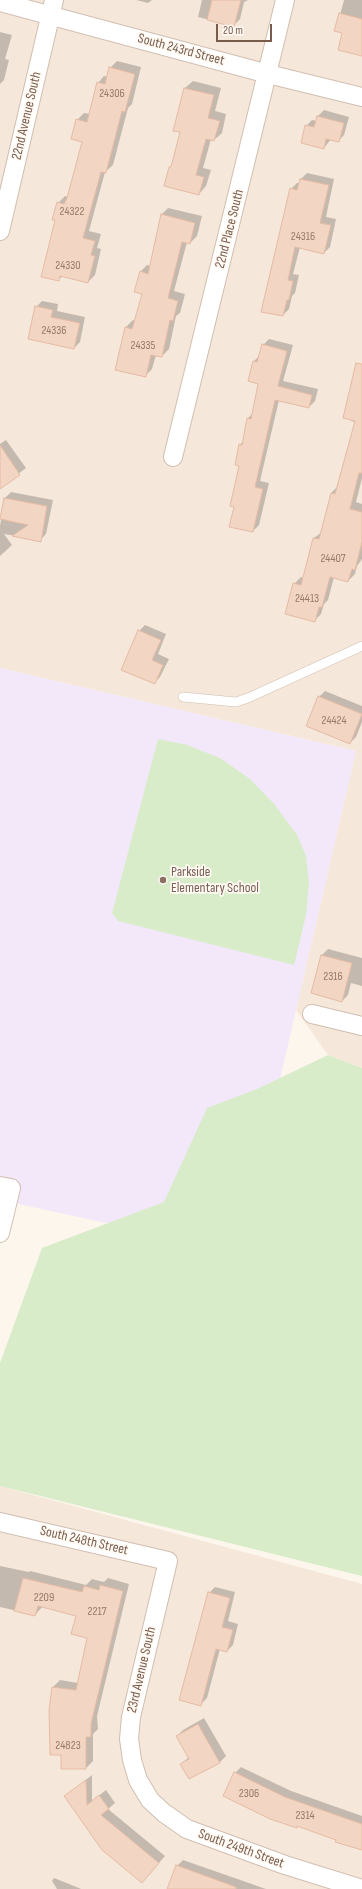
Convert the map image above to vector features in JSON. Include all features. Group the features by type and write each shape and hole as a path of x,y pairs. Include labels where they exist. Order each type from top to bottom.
{"street":[{"name":"22nd Place South","path":"173,457 285,0"},
{"name":"South 243rd Street","path":"0,2 52,7 268,74 362,97"},
{"name":"22nd Avenue South","path":"0,231 52,7"},
{"path":"312,1014 362,1026"},
{"path":"0,1233 5,1187"},
{"name":"South 248th Street","path":"0,1522 168,1561"},
{"name":"23rd Avenue South","path":"138,1780 132,1760 129,1739 131,1717 168,1561"},
{"name":"South 249th Street","path":"138,1780 150,1800 164,1813 187,1829 285,1865 362,1889"}],"lane":[{"path":"183,697 236,702 248,698 362,646"}],"shaded area":[{"path":"0,0 362,0 362,1068 328,1055 296,1010 356,751 0,668"},
{"name":"Parkside Elementary School","path":"0,668 356,751 240,1252 0,1200"},
{"path":"0,1486 362,1584 362,1889 0,1889"}],"green space":[{"path":"158,739 187,745 220,758 250,779 275,805 297,835 306,856 309,883 306,915 294,965 118,921 112,913"},
{"path":"328,1055 362,1068 362,1576 0,1486 0,1363 42,1248 164,1202 207,1108 257,1089"}],"building":[{"path":"212,0 241,0 234,27 207,20"},
{"path":"339,13 362,19 362,56 338,50 342,33 334,31"},
{"path":"109,67 135,74 125,112 122,111 106,173 101,172 83,238 95,241 91,255 95,256 88,283 60,276 59,281 41,277 55,220 52,220 57,202 64,204 67,198 82,142 71,139 76,119 87,122 97,82 105,84"},
{"path":"184,88 214,95 208,118 220,121 214,141 206,139 196,175 204,177 199,195 164,186 169,167 171,167 180,132 173,131"},
{"path":"317,116 344,123 339,142 326,139 324,149 301,143 305,125 314,127"},
{"path":"300,179 329,185 320,223 331,225 324,254 295,247 288,280 293,281 289,300 287,300 283,316 261,312 290,188 297,190"},
{"path":"161,214 195,223 190,244 182,242 168,298 178,301 173,321 170,320 162,357 151,355 146,377 115,370 125,327 132,329 142,294 134,292 140,271 148,274"},
{"path":"35,306 53,310 51,317 80,323 74,349 28,339"},
{"path":"262,344 287,351 278,386 312,395 309,408 275,400 255,487 263,489 253,532 229,527 234,507 230,506 239,466 235,465 239,444 242,445 247,418 251,419 258,384 248,381 253,361 257,362"},
{"path":"356,363 362,364 362,473 359,473 350,509 362,512 362,542 355,570 352,569 348,582 330,577 322,607 319,607 315,622 285,614 293,583 301,585 313,538 319,539 331,493 335,494 355,421 343,418"},
{"path":"0,445 20,475 0,489"},
{"path":"4,498 47,506 41,542 12,536 28,525 0,519"},
{"path":"138,630 161,640 152,660 163,665 155,684 121,670"},
{"path":"318,696 362,714 350,744 306,726"},
{"path":"321,955 352,963 342,1002 311,993"},
{"path":"23,1578 82,1592 84,1586 99,1590 100,1585 123,1591 91,1724 91,1737 86,1737 86,1769 61,1769 61,1755 50,1755 49,1710 52,1687 76,1690 87,1638 71,1634 76,1616 38,1606 35,1616 14,1611"},
{"path":"208,1592 230,1598 222,1627 233,1630 227,1652 216,1649 201,1706 179,1700"},
{"path":"198,1724 220,1763 189,1779 180,1764 189,1759 176,1736"},
{"path":"234,1772 285,1797 362,1824 362,1850 335,1842 336,1840 297,1826 297,1828 270,1819 223,1796"},
{"path":"86,1780 87,1805 99,1795 109,1809 101,1815 159,1863 142,1883 102,1850 64,1796"},
{"path":"176,1865 236,1887 236,1889 167,1889"}],"place":[{"name":"Parkside Elementary School","path":"163,880"}]}
